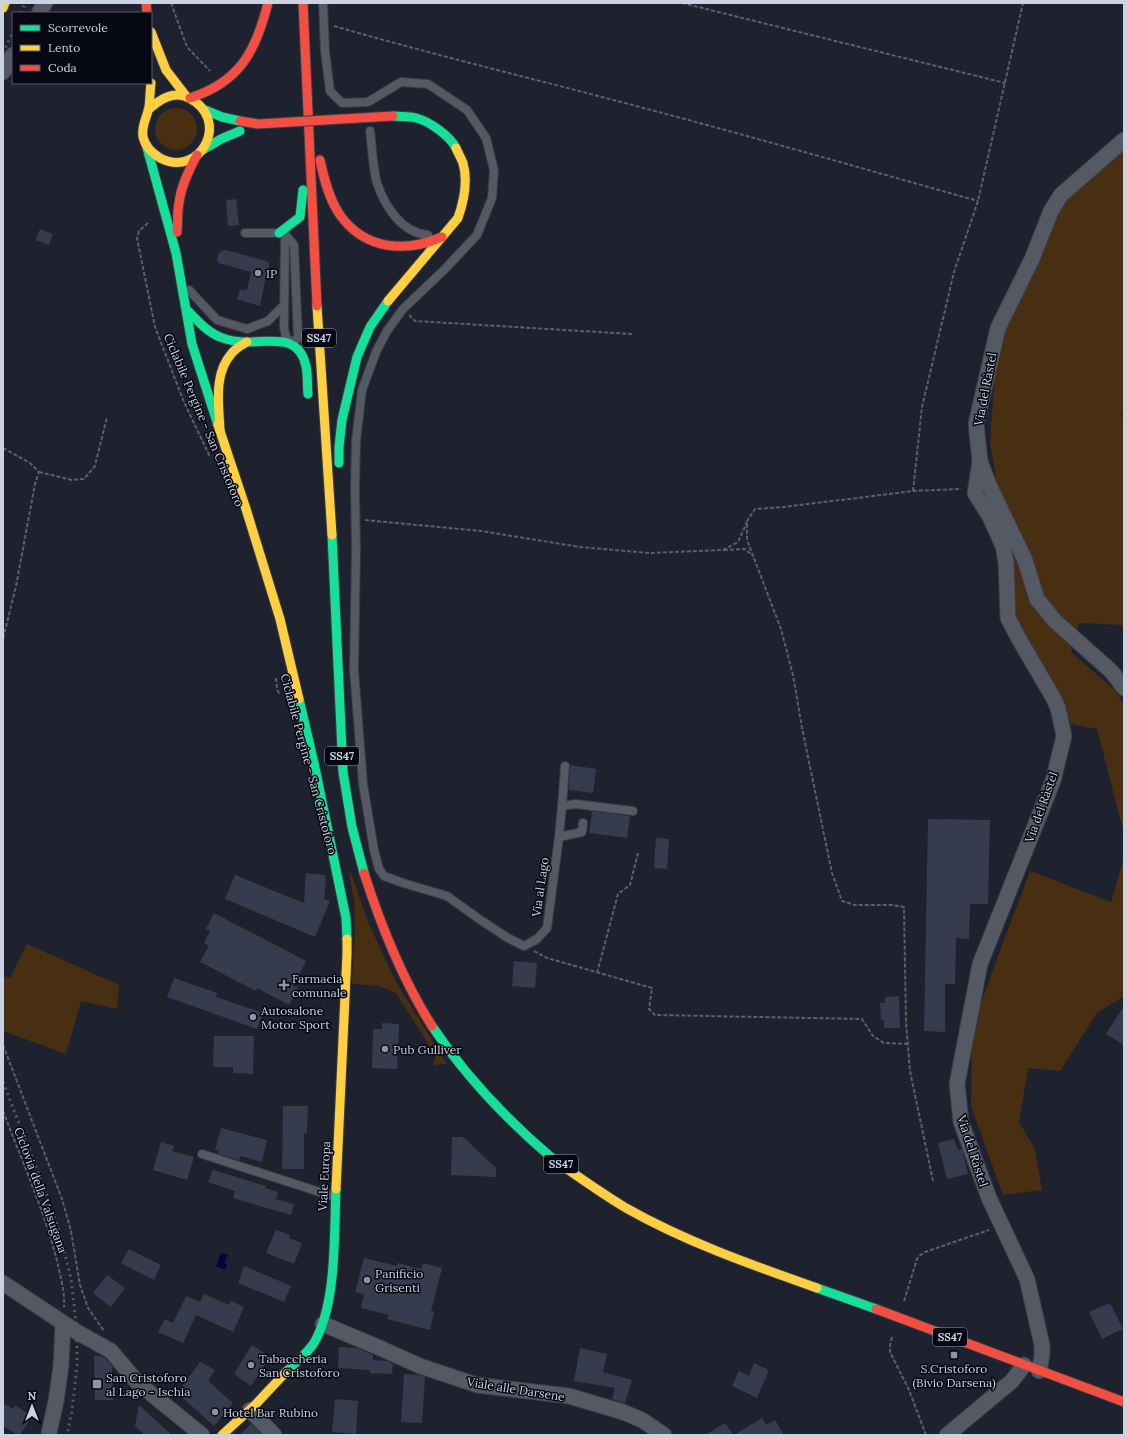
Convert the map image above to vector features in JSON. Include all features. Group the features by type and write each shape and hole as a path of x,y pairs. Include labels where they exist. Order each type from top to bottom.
{"main road":[{"path":"3,8 5,3"},
{"path":"188,97 211,92 223,85 233,76 242,64 257,38 268,3"},
{"name":"SS47","path":"303,3 316,288 332,533 342,755 346,795 353,837 366,882 393,953 413,993 433,1027 458,1062 487,1097 553,1158 592,1187 630,1210 676,1233 727,1254 1124,1402"},
{"path":"152,35 166,70 188,97"},
{"path":"148,110 151,84"},
{"path":"176,253 143,136 142,127 148,110 162,98 174,95 188,97 196,101 205,110 222,117 258,124 393,116 417,118 439,129 454,144 463,163 465,184 464,201 458,218 391,297 367,333 357,357 342,420 339,447 339,470"},
{"path":"308,104 324,183 340,215 347,223 363,236 377,243 392,247 403,248 418,246 434,242 443,237"},
{"path":"176,253 179,201 184,182 210,134 208,118 205,110"},
{"path":"146,144 158,157 169,162 182,162 190,160 221,139 258,124"},
{"path":"282,233 300,217 309,143"},
{"name":"Viale Europa","path":"176,253 192,344 280,619 314,763 346,918 346,954 332,1282 323,1324 313,1344 250,1410 222,1435"},
{"path":"187,310 204,327 225,339 247,342 274,340 293,344 297,348 306,365 308,403"},
{"path":"220,431 221,370 233,351 247,342"},
{"path":"332,533 338,484"},
{"path":"320,490 332,533"}],"street":[{"path":"39,12 45,3"},
{"path":"3,72 12,57"},
{"name":"Via del Ràstel","path":"1040,1371 1042,1345 1027,1279 989,1198 961,1122 957,1084 980,964 1053,781 1064,733 1058,708 1054,699 1008,618 1006,563 1003,546 990,517 975,493 980,461 976,424 998,328 1032,259 1051,211 1061,195 1124,140"},
{"path":"980,461 988,485 1025,560 1037,600 1055,622 1112,672 1124,688"},
{"path":"3,1283 77,1332 111,1351 138,1383 202,1435"},
{"path":"49,1432 56,1401 63,1323"},
{"name":"Viale alle Darsene","path":"323,1324 420,1366 476,1385 569,1396 623,1412 642,1420 660,1434"},
{"path":"947,1435 1012,1381 1024,1365"},
{"path":"250,1410 274,1435"}],"lane":[{"path":"323,3 325,51 330,91 342,103 368,102 401,82 428,84 467,110 486,138 494,170 492,198 477,235 444,270 403,309 387,330 376,352 362,390 356,441 354,670 362,784 379,869 384,876 447,896 508,938 524,946"},
{"path":"370,131 377,183 388,209 405,227 422,235 443,237"},
{"path":"245,232 282,233 294,245 298,337 293,344 286,337 285,332 282,233"},
{"path":"181,283 217,320 247,329 268,321 284,305"},
{"name":"Via al Lago","path":"524,946 537,939 547,928 559,837 565,766"},
{"path":"562,806 576,804 633,811"},
{"path":"559,837 582,832 583,823"},
{"path":"202,1154 335,1197"}],"path":[{"path":"171,3 187,47 211,72"},
{"path":"682,3 1005,83"},
{"path":"913,491 922,407 954,272 978,201 1023,3"},
{"path":"324,23 417,50 666,114 978,201"},
{"name":"Ciclabile Pergine - San Cristoforo","path":"148,223 139,232 137,238 156,327 184,402 212,462"},
{"path":"403,309 415,321 632,334"},
{"path":"3,448 30,463 39,472 72,480 84,479 95,466 106,416"},
{"path":"3,639 16,586 35,484 39,472"},
{"path":"723,550 738,542 747,521 756,509 784,508 913,491 972,489 975,493"},
{"path":"356,520 481,531 595,549 649,553 745,548 754,557"},
{"path":"747,521 747,540 781,629 793,675 802,728 832,873 842,901 856,904 892,904 904,907 910,1071 933,1181"},
{"name":"Ciclabile Pergine - San Cristoforo","path":"275,677 277,689 280,695"},
{"path":"597,973 618,894 630,886 638,853"},
{"path":"524,946 547,958 652,988 648,1009 655,1015 862,1019 873,1036 884,1042 908,1044"},
{"path":"3,1045 62,1199 71,1231 80,1285 88,1308 107,1335 111,1351"},
{"name":"Ciclovia della Valsugana","path":"3,1111 44,1218 55,1254 63,1286 63,1323"},
{"path":"903,1303 917,1260 921,1254 1002,1225"},
{"path":"892,1337 890,1352 909,1390 926,1435"}],"shaded area":[{"path":"172,108 180,108 191,114 197,125 197,133 191,144 180,150 172,150 161,144 155,133 155,125 161,114"},
{"path":"1124,149 1124,412 1122,415 1124,421 1124,625 1079,623 1071,652 1117,692 1124,706 1124,834 1097,729 1071,724 1010,610 1009,557 990,442 997,345 1062,199"},
{"path":"1124,858 1124,996 1097,1013 1060,1071 1028,1068 1019,1122 1035,1149 1042,1190 1003,1195 971,1106 972,1026 1030,871 1111,902"},
{"path":"349,873 351,873 368,922 396,982 447,1064 433,1065 436,1056 396,993 378,986 352,984 355,929 354,901"},
{"path":"27,944 119,985 117,1009 81,1001 66,1054 3,1031 3,976 10,978"},
{"path":"221,1253 228,1255 224,1263 227,1264 225,1270 216,1266"}],"building":[{"path":"236,199 239,225 228,226 226,200"},
{"path":"40,229 53,234 49,245 36,240"},
{"path":"226,250 269,262 269,272 266,276 260,306 237,299 240,290 247,290 251,272 219,263 217,260 218,254"},
{"path":"570,765 596,769 593,793 569,790"},
{"path":"592,811 630,816 627,838 589,833"},
{"path":"928,819 990,820 988,904 970,904 969,939 956,938 955,984 945,984 945,1032 924,1031"},
{"path":"656,838 669,839 667,869 654,868"},
{"path":"306,873 325,875 326,880 324,899 330,901 315,937 225,899 235,875 304,903"},
{"path":"214,913 306,961 294,986 298,988 289,1005 257,988 256,991 200,962 209,946 204,943 210,931 206,929"},
{"path":"514,961 537,963 535,988 512,986"},
{"path":"174,978 217,993 216,997 263,1013 257,1029 167,997"},
{"path":"899,996 900,1028 884,1028 884,1020 881,1020 880,1003 885,1003 885,997"},
{"path":"1124,1006 1124,1045 1106,1034"},
{"name":"Pub Gulliver","path":"382,1023 399,1024 397,1069 372,1068 373,1029 382,1029"},
{"path":"214,1036 254,1036 253,1074 233,1073 233,1067 213,1067"},
{"path":"283,1106 308,1106 307,1133 304,1133 304,1169 282,1169"},
{"path":"221,1128 267,1140 262,1162 241,1156 239,1160 218,1154 219,1151 215,1150"},
{"path":"452,1137 463,1137 496,1168 496,1177 451,1175"},
{"path":"954,1139 958,1150 962,1149 968,1174 947,1179 938,1143"},
{"path":"161,1142 174,1146 172,1151 194,1157 187,1180 153,1170"},
{"path":"213,1170 266,1186 265,1188 278,1192 276,1199 294,1204 291,1215 233,1198 235,1191 208,1182"},
{"path":"276,1230 290,1235 289,1238 302,1243 294,1264 266,1253"},
{"path":"129,1249 161,1265 154,1280 121,1263"},
{"path":"364,1258 397,1266 397,1263 421,1269 423,1263 442,1268 431,1311 434,1312 430,1330 387,1319 389,1315 361,1308 364,1294 355,1292"},
{"path":"244,1266 291,1286 284,1302 238,1283"},
{"path":"107,1275 125,1288 111,1307 93,1293"},
{"path":"204,1294 229,1305 231,1301 244,1307 233,1332 196,1315 183,1343 158,1332 165,1319 173,1323 186,1296 200,1302"},
{"path":"1110,1303 1123,1329 1102,1339 1089,1312"},
{"path":"252,1345 270,1357 251,1386 234,1374"},
{"path":"339,1347 357,1348 373,1355 373,1360 387,1361 393,1364 392,1374 370,1373 370,1370 338,1368"},
{"path":"580,1348 607,1354 603,1372 632,1380 625,1403 612,1399 615,1388 574,1381"},
{"path":"94,1356 101,1356 105,1358 112,1366 113,1400 95,1400"},
{"path":"200,1362 215,1370 208,1381 233,1403 214,1426 177,1393"},
{"path":"754,1363 769,1370 757,1398 732,1386 739,1371 749,1376"},
{"path":"404,1374 425,1377 422,1423 401,1422"},
{"path":"335,1399 358,1401 356,1434 332,1432"},
{"path":"3,1403 13,1409 15,1405 32,1416 20,1435 3,1426"},
{"path":"139,1405 172,1435 145,1435 135,1426"},
{"path":"762,1418 766,1425 775,1420 784,1435 734,1435"},
{"path":"725,1423 733,1435 705,1435"},
{"path":"251,1424 262,1435 240,1435"}],"railway":[{"path":"21,12 25,3"},
{"path":"3,53 12,33"},
{"path":"3,1082 46,1193 58,1228 71,1278 77,1332 77,1365 72,1411 67,1435"}],"traffic: fast":[{"path":"205,110 222,117 240,121"},
{"path":"393,116 413,117 427,122 444,134 456,148"},
{"path":"204,149 221,139 240,131"},
{"path":"146,144 176,253 192,344 218,425"},
{"path":"279,233 300,217 303,190"},
{"path":"339,463 342,420 357,357 370,327 388,301"},
{"path":"187,310 206,329 223,338 241,342 275,341 291,344 302,356 306,366 308,394"},
{"path":"332,535 343,772 352,827 364,873"},
{"path":"299,699 314,763 346,918 347,939"},
{"path":"432,1026 459,1063 488,1097 519,1129 553,1159"},
{"path":"286,1372 314,1343 327,1309 333,1268 336,1189"},
{"path":"817,1288 876,1309"}],"traffic: slow":[{"path":"3,8 5,3"},
{"path":"152,35 166,70 186,96"},
{"path":"148,110 151,84"},
{"path":"177,95 189,98 202,108 208,120 209,132 206,144 198,154 187,161 174,162 160,158 149,149 143,137 143,125 148,110 167,97 177,95"},
{"path":"388,301 458,218 464,198 465,177 463,163 456,148"},
{"path":"317,306 332,535"},
{"path":"220,431 218,390 222,370 232,353 247,342"},
{"path":"218,425 280,619 299,699"},
{"path":"336,1189 347,939"},
{"path":"553,1159 626,1208 672,1232 768,1271 817,1288"},
{"path":"222,1435 256,1404 286,1372"}],"traffic: jam":[{"path":"146,3 147,12"},
{"path":"190,98 222,83 233,74 243,62 258,36 268,3"},
{"path":"303,3 317,306"},
{"path":"240,121 258,124 393,116"},
{"path":"177,232 178,210 183,184 197,155"},
{"path":"320,160 327,189 336,209 350,227 361,235 374,242 400,246 414,245 442,237"},
{"path":"364,873 393,952 411,990 432,1026"},
{"path":"876,1309 1124,1402"}],"place":[{"name":"IP","path":"258,273"},
{"name":"Farmacia comunale","path":"284,985"},
{"name":"Autosalone Motor Sport","path":"253,1017"},
{"name":"Pub Gulliver","path":"385,1049"},
{"name":"Panificio Grisenti","path":"367,1280"},
{"name":"S.Cristoforo (Bivio Darsena)","path":"954,1355"},
{"name":"Tabaccheria San Cristoforo","path":"251,1365"},
{"name":"San Cristoforo al Lago - Ischia","path":"97,1384"},
{"name":"Hotel Bar Rubino","path":"215,1412"}]}
